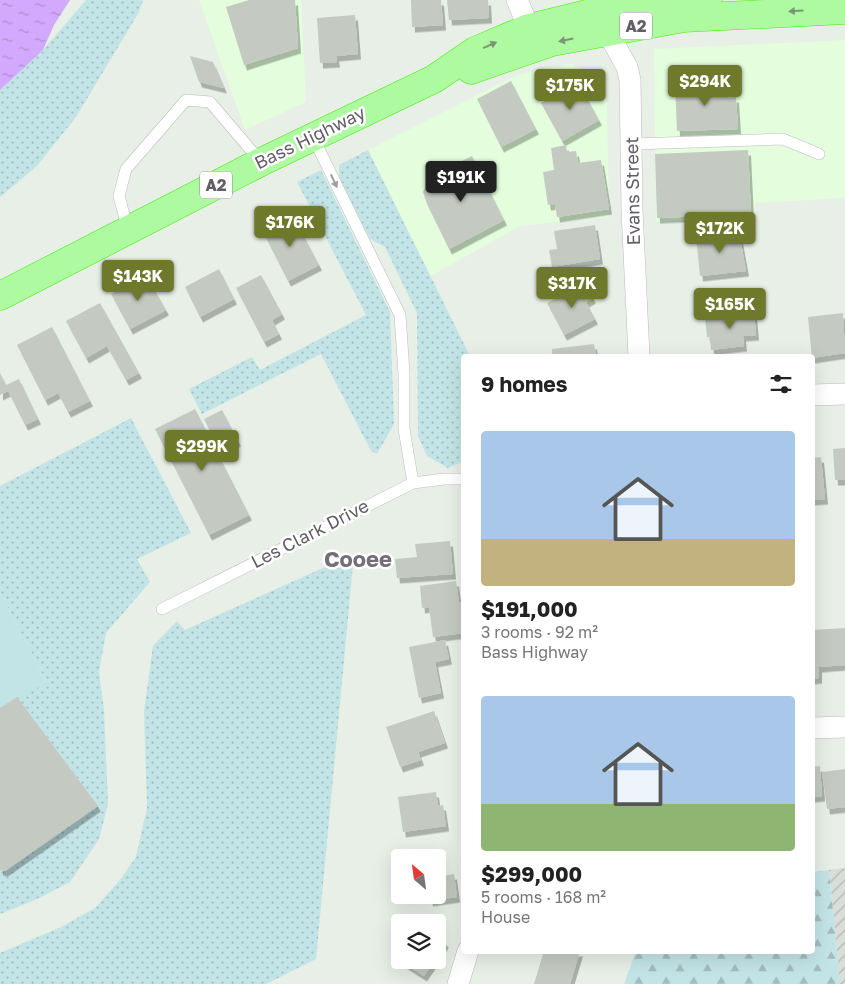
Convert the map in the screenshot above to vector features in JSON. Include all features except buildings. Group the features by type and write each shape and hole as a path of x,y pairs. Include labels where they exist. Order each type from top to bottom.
{"highway":[{"name":"Bass Highway","path":"0,296 261,162 434,79 475,52 529,28 599,11 708,0"},
{"name":"Bass Highway","path":"434,79 482,68 552,42 684,18 845,10"}],"street":[{"path":"517,0 529,28"},
{"name":"Evans Street","path":"607,31 627,67 630,80 632,210 640,354"},
{"path":"815,395 845,394"},
{"path":"815,728 845,726"},
{"path":"458,984 467,954"}],"lane":[{"path":"128,230 119,196 126,169 186,100 210,102 261,162"},
{"path":"313,137 400,315 404,373 404,429 412,483"},
{"path":"632,144 783,139 819,154"},
{"name":"Les Clark Drive","path":"162,609 412,483 461,479"}],"shaded area":[{"path":"199,0 301,0 306,102 245,130"},
{"path":"845,40 845,198 756,203 754,216 656,222 654,49"},
{"path":"572,64 596,80 607,101 609,217 520,226 429,277 368,150 519,74"},
{"path":"845,868 845,984 840,984 829,870"}],"green space":[{"path":"86,0 143,0 139,12 76,117 36,167 0,197 0,90 43,50"},
{"path":"368,150 469,354 461,354 461,462 448,468 427,456 418,436 417,313 385,247 370,239 339,177 339,165"},
{"path":"321,170 390,312 394,424 377,454 371,451 321,354 202,414 189,389 252,357 260,370 366,315 297,182"},
{"path":"131,418 191,533 137,559 150,582 106,633 99,672 104,710 108,804 99,839 70,882 35,900 0,914 0,870 17,697 47,683 0,592 0,486"},
{"path":"354,554 316,959 266,984 0,984 0,953 59,928 95,908 120,880 136,857 147,808 144,711 153,646 177,621 185,630"},
{"path":"0,592 47,683 17,698 98,806 5,871 0,870"},
{"path":"829,870 840,984 624,984 635,954 815,954 815,872"}],"water":[{"path":"0,0 70,0 54,25 43,50 0,90"}],"district":[{"name":"Cooee","path":"358,559"}]}
